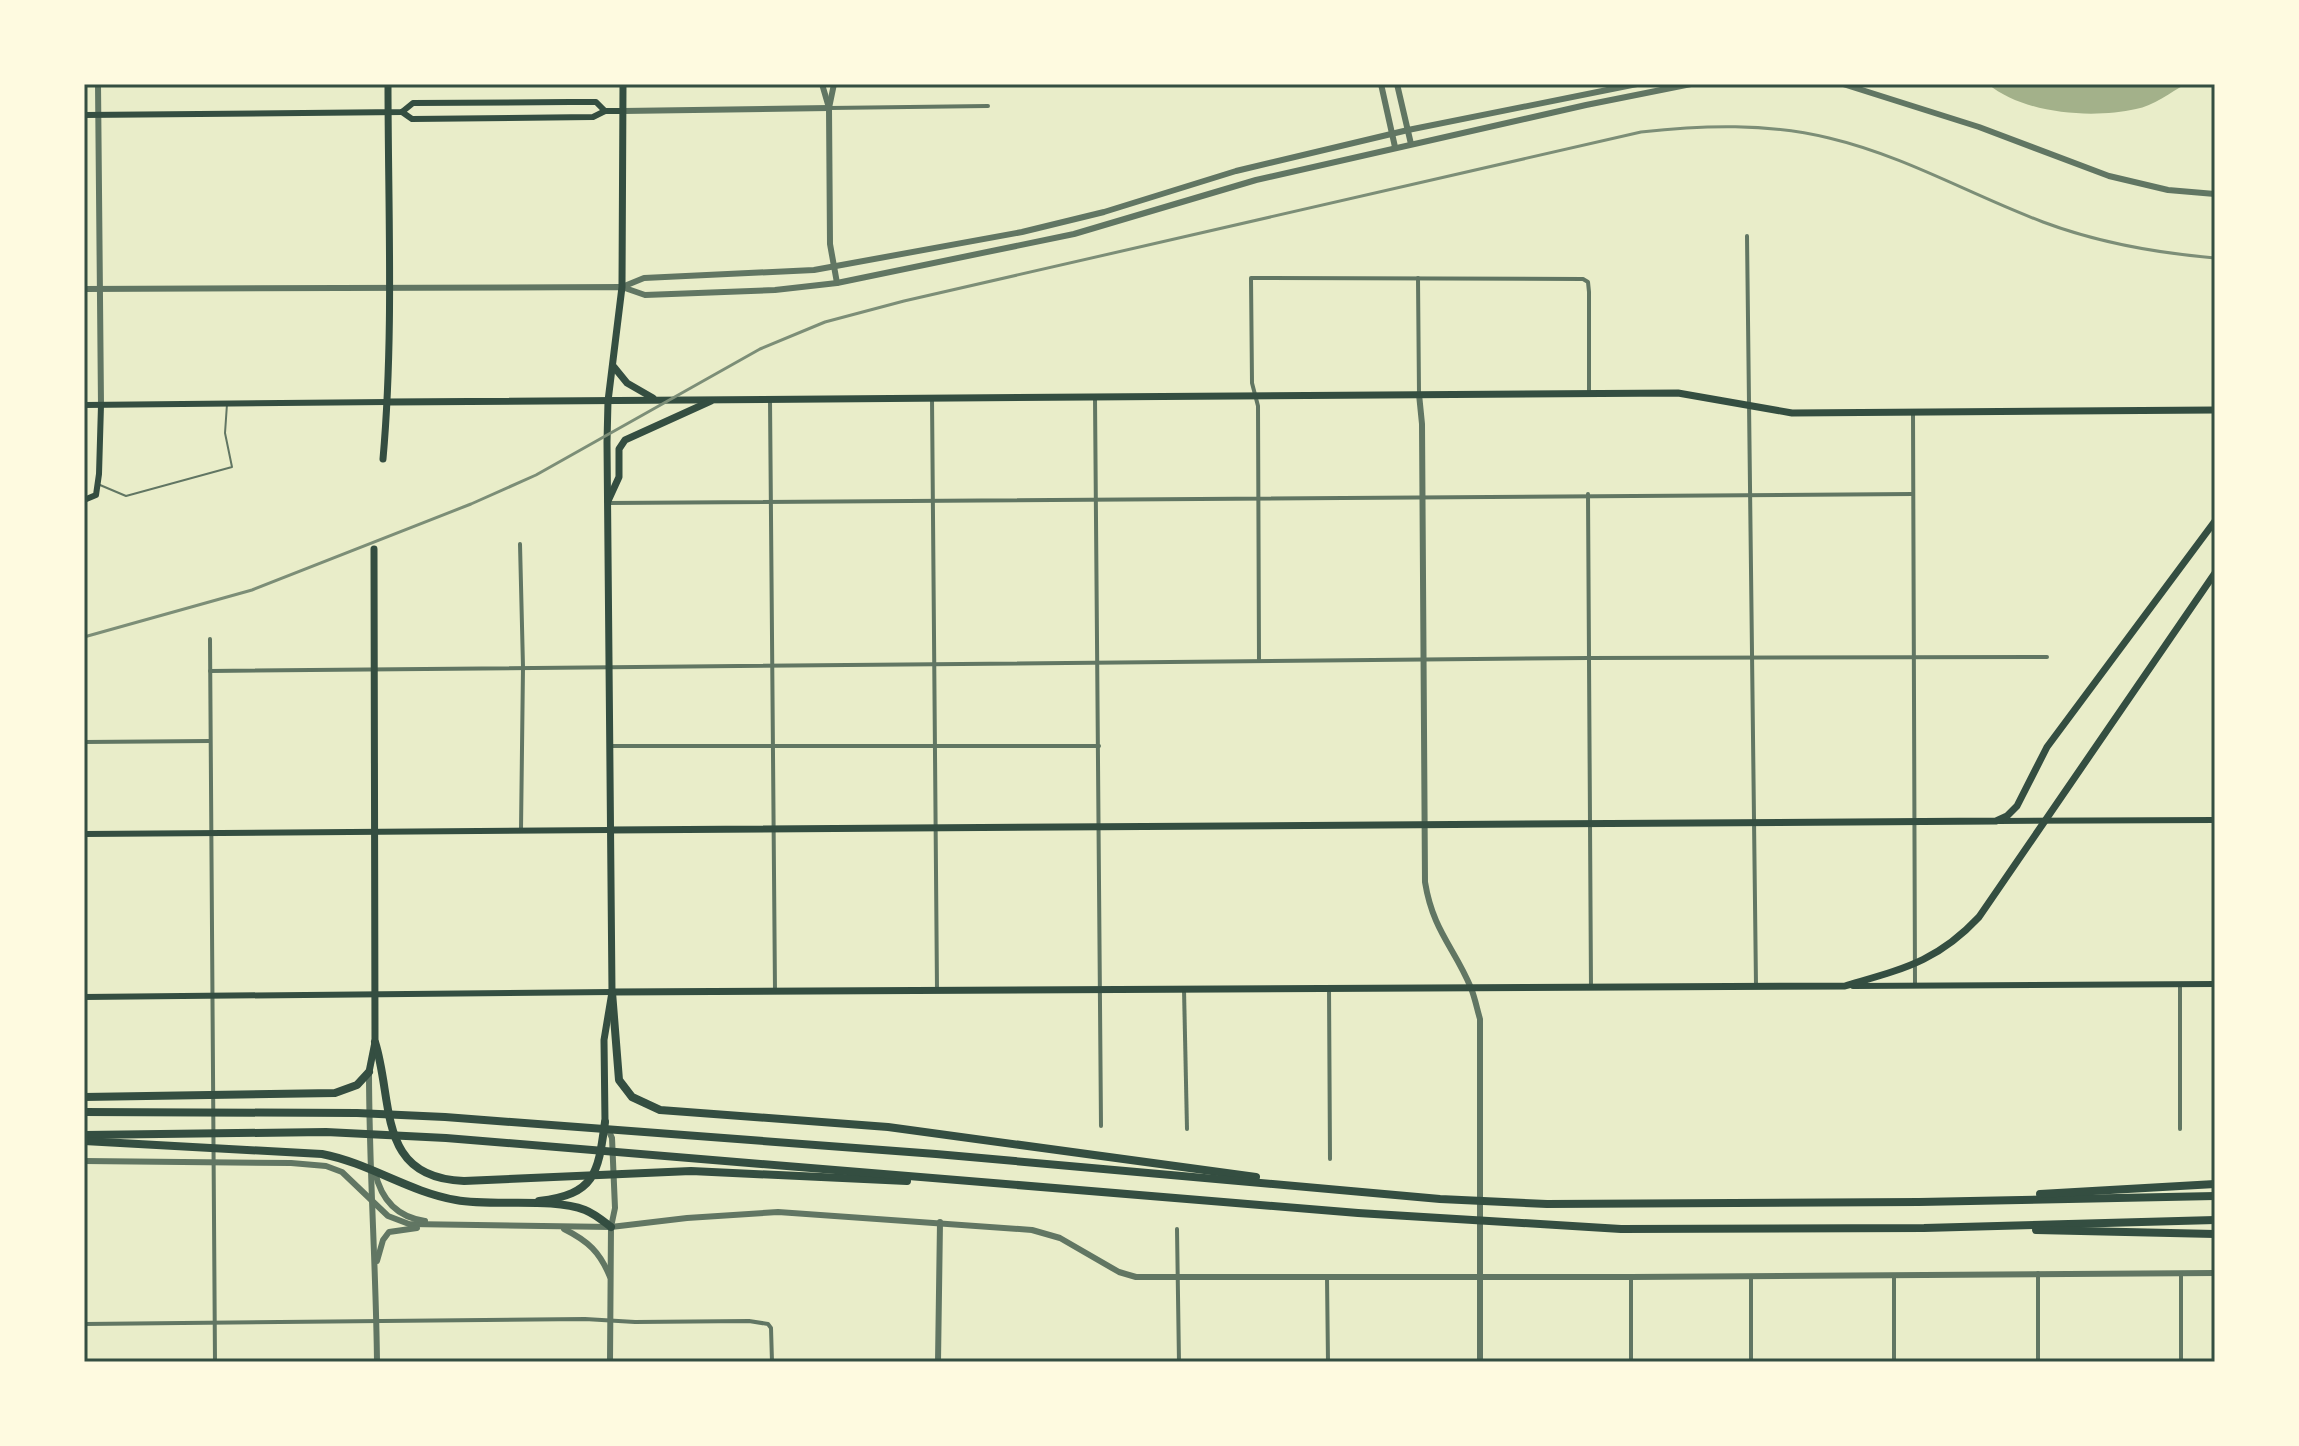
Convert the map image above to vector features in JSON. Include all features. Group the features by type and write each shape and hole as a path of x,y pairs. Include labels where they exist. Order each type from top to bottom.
{"highway":[{"path":"612,992 619,1080 632,1097 660,1110 888,1127 1360,1192"},
{"path":"375,1042 388,1118 396,1144 417,1167 443,1179 464,1181 635,1172 704,1172 991,1184"},
{"path":"84,1097 335,1093 357,1085 369,1072"},
{"path":"84,1112 357,1113 633,1131 1360,1192 1547,1204 1919,1202 2215,1196"},
{"path":"518,1203 563,1197 586,1186 598,1167 605,1122"},
{"path":"84,1135 326,1132 475,1139 1358,1213 1621,1229 1924,1228 2215,1234"},
{"path":"84,1141 322,1154 345,1158 454,1200 581,1208 611,1227"},
{"path":"1919,1202 2215,1184"},
{"path":"1924,1228 2215,1220"}],"main road":[{"path":"383,459 388,402 390,287 388,84"},
{"path":"605,1122 604,1040 612,992 608,401 622,287 623,84"},
{"path":"402,112 413,103 512,102 596,102 605,111"},
{"path":"84,115 402,112 412,119 593,117 605,111 623,111"},
{"path":"613,365 630,386 661,400"},
{"path":"84,405 1678,393 1792,413 2215,410"},
{"path":"607,503 619,477 619,449 623,441 713,399"},
{"path":"84,500 96,495 101,405"},
{"path":"1996,821 2017,806 2047,747 2215,521"},
{"path":"369,1072 375,1042 374,549"},
{"path":"1845,986 1915,965 1954,942 1979,917 2215,573"},
{"path":"84,834 2215,820"},
{"path":"84,997 2215,984"}],"street":[{"path":"98,84 101,405"},
{"path":"822,84 829,108"},
{"path":"834,84 829,108 830,244 837,283"},
{"path":"1381,84 1395,147"},
{"path":"1397,84 1411,144"},
{"path":"622,287 644,278 773,274 834,267 1069,221 1236,171 1392,133 1637,84"},
{"path":"84,289 622,287 645,295 775,290 837,283 1074,234 1256,180 1691,84"},
{"path":"1843,84 1990,131 2109,176 2168,190 2215,194"},
{"path":"623,111 988,106"},
{"path":"1747,236 1756,986"},
{"path":"1259,662 1258,406 1252,383 1251,278 1576,277 1588,282 1589,394"},
{"path":"1418,278 1425,882 1429,906 1438,929 1471,988 1480,1019 1480,1362"},
{"path":"1095,396 1101,1126"},
{"path":"932,398 937,990"},
{"path":"770,399 775,991"},
{"path":"1913,412 1915,985"},
{"path":"1588,494 1591,987"},
{"path":"607,503 1913,494"},
{"path":"520,544 523,667 521,830"},
{"path":"210,639 215,1362"},
{"path":"210,671 1589,658 2047,657"},
{"path":"84,742 210,741"},
{"path":"609,746 1099,746"},
{"path":"2180,984 2180,1129"},
{"path":"1329,988 1330,1159"},
{"path":"1184,989 1187,1129"},
{"path":"369,1072 377,1362"},
{"path":"605,1122 612,1138 615,1208 611,1227 610,1362"},
{"path":"369,1149 378,1187 387,1202 406,1217 437,1225"},
{"path":"84,1161 326,1166 342,1172 388,1216 400,1221 437,1225 611,1227 778,1212 1032,1230 1078,1247 1119,1272 1136,1277 2215,1273"},
{"path":"938,1362 940,1222"},
{"path":"376,1264 383,1240 389,1232 437,1225"},
{"path":"561,1228 589,1242 598,1253 610,1280"},
{"path":"1177,1229 1179,1362"},
{"path":"2038,1273 2038,1362"},
{"path":"2181,1273 2181,1362"},
{"path":"1894,1276 1894,1362"},
{"path":"1327,1277 1328,1362"},
{"path":"1631,1277 1631,1362"},
{"path":"1751,1277 1751,1362"},
{"path":"84,1324 377,1320 749,1321 768,1324 771,1328 772,1362"}],"lane":[{"path":"97,485 126,496 232,467 225,433 227,403"}],"shaded area":[{"path":"1988,84 2186,84 2142,107 2099,114 2039,108 2003,94"}],"railway":[{"path":"84,637 252,590 471,504 536,475 760,349 825,322 904,301 1641,132 1735,127 1782,130 1829,138 1884,155 2016,211 2085,236 2128,246 2215,258"}]}
